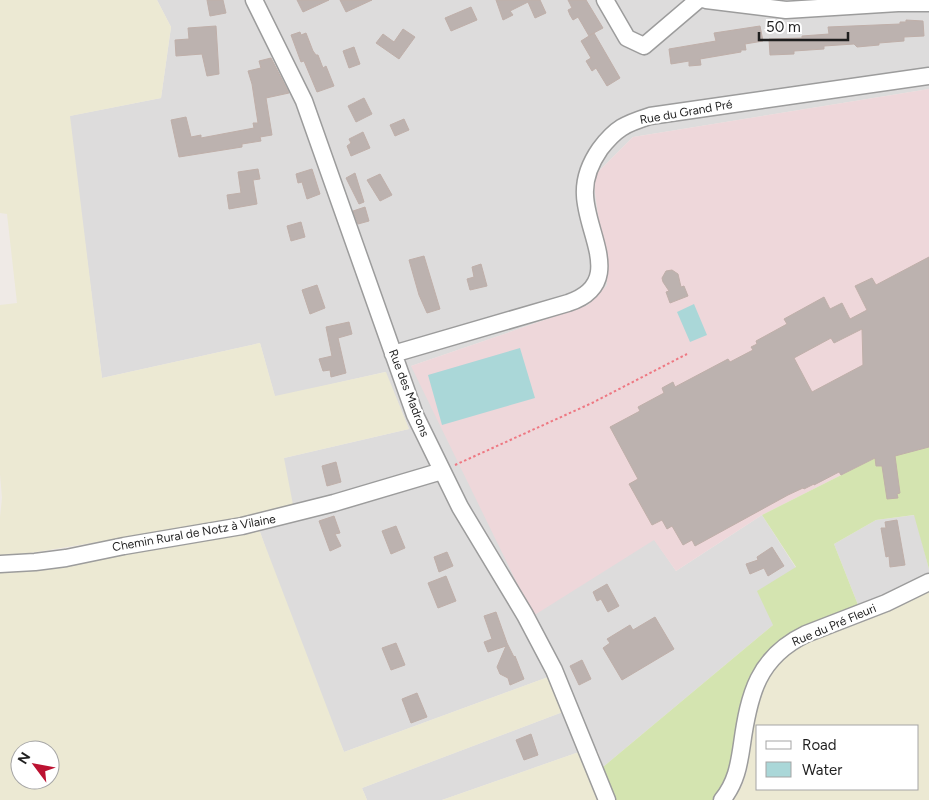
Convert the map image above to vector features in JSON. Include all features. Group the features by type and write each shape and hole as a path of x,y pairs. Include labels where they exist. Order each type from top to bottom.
{"street":[{"name":"Rue des Madrons","path":"254,0 304,101 415,416 460,507 525,615 554,670 607,800"},
{"path":"605,0 627,38 644,46 698,0"},
{"path":"706,0 786,10 898,2 929,3"},
{"name":"Rue du Grand Pré","path":"393,354 581,299 592,289 599,275 600,257 584,194 586,175 595,156 611,135 627,123 650,116 929,76"},
{"name":"Chemin Rural de Notz à Vilaine","path":"0,564 66,558 242,526 334,503 442,471"},
{"name":"Rue du Pré Fleuri","path":"722,800 737,776 746,719 753,690 766,666 777,652 806,634 886,603 929,582"}],"path":[{"path":"442,471 592,403 687,354"}],"shaded area":[{"path":"0,0 157,0 171,27 161,98 70,116 102,378 260,343 275,396 386,372 409,429 284,458 294,510 0,558 2,498 0,474 0,305 17,303 7,214 0,213"},
{"path":"157,0 929,0 929,89 633,137 593,177 607,285 588,305 411,366 654,539 676,571 762,515 796,568 773,625 603,767 598,751 579,752 442,800 367,800 362,788 568,710 551,676 344,752 298,643 256,520 284,458 409,429 385,372 275,397 260,343 102,378 69,116 161,98 171,27"},
{"path":"929,89 929,447 875,458 762,515 676,571 654,540 533,616 411,366 588,305 607,285 593,177 633,137"},
{"path":"915,515 929,569 929,577 860,610 834,544 876,520"},
{"path":"258,527 344,752 551,676 568,710 362,788 367,800 0,800 0,570"},
{"path":"929,592 929,800 733,800 742,786 747,771 755,711 765,681 781,660 804,644 878,616"},
{"path":"579,752 597,800 442,800"}],"green space":[{"path":"929,447 929,569 914,515 876,520 834,544 860,610 776,648 730,778 716,800 615,800 603,767 773,625 757,591 796,567 762,515 875,458"}],"water":[{"path":"694,304 707,335 690,342 677,312"},
{"path":"520,348 535,398 442,425 428,375"}],"building":[{"path":"207,0 223,0 226,13 210,16"},
{"path":"297,0 329,0 303,12"},
{"path":"340,0 372,0 346,12"},
{"path":"496,0 540,0 546,13 535,18 528,2 510,11 513,15 503,20"},
{"path":"568,0 586,0 603,28 590,35 594,33 620,78 607,86 596,68 592,71 586,61 591,58 581,41 589,36 578,17 573,20 570,15 568,10 572,8"},
{"path":"471,7 477,20 451,31 445,18"},
{"path":"906,20 923,21 924,36 904,37 904,41 879,43 879,45 857,47 854,44 824,46 824,49 794,51 794,54 770,55 769,39 802,38 802,36 829,34 828,27 900,24 900,22 906,22"},
{"path":"216,26 219,74 207,76 202,54 176,56 175,40 189,39 188,28"},
{"path":"760,26 763,41 745,44 746,50 700,59 701,65 689,66 689,61 671,64 669,49 716,41 714,33"},
{"path":"403,29 415,37 399,59 376,43 383,34 394,42"},
{"path":"300,32 301,35 306,33 313,51 318,55 323,68 326,66 334,86 317,92 304,61 301,62 291,35"},
{"path":"354,47 360,64 349,68 343,51"},
{"path":"271,58 289,93 266,98 272,135 260,137 261,141 242,144 242,147 179,157 171,120 186,117 191,137 201,135 201,138 254,128 253,123 258,123 248,71 261,68 259,61"},
{"path":"364,98 372,114 356,122 348,106"},
{"path":"404,119 409,130 395,136 390,125"},
{"path":"363,132 370,148 351,156 347,146 351,143 349,139"},
{"path":"258,169 260,179 253,180 257,204 229,209 227,195 241,193 238,172"},
{"path":"312,169 320,194 307,199 302,182 298,183 296,174"},
{"path":"355,173 364,202 359,204 346,178"},
{"path":"380,174 392,195 380,201 367,180"},
{"path":"365,207 369,221 358,224 353,211"},
{"path":"301,222 305,237 291,241 287,226"},
{"path":"424,256 440,309 427,313 419,295 409,260"},
{"path":"929,257 929,447 895,456 900,493 897,494 898,498 887,499 882,466 876,466 875,458 841,475 839,472 814,485 788,495 695,546 692,540 683,545 672,526 667,529 662,520 652,525 629,484 638,479 610,427 640,411 638,407 664,393 662,388 673,382 675,387 728,359 730,362 753,350 751,347 757,344 756,341 787,324 784,319 824,297 830,309 842,303 850,319 867,310 855,286 872,278 876,285","holes":["862,329 863,365 812,392 794,358 831,338 834,343"]},
{"path":"481,264 487,286 470,290 467,279 474,277 472,267"},
{"path":"672,270 678,274 681,287 684,286 688,296 670,303 666,292 669,291 662,278 666,271"},
{"path":"317,285 325,308 310,314 302,290"},
{"path":"349,322 352,334 338,338 346,373 331,377 330,370 323,371 319,359 332,356 326,327"},
{"path":"336,462 341,482 327,486 322,466"},
{"path":"334,516 340,533 335,534 341,546 330,551 319,521"},
{"path":"897,520 905,565 890,567 889,556 886,557 881,528 886,528 885,522"},
{"path":"396,526 405,548 391,554 382,531"},
{"path":"772,547 784,566 768,576 764,568 750,574 746,564 758,560 757,557"},
{"path":"447,552 453,566 439,572 434,557"},
{"path":"446,576 456,601 438,608 428,583"},
{"path":"607,584 619,606 608,612 601,599 597,601 593,592"},
{"path":"496,612 507,643 515,656 524,679 510,685 508,678 500,674 497,667 506,646 488,652 484,642 492,639 484,616"},
{"path":"655,617 674,649 622,680 603,648 610,643 607,639 630,625 633,630"},
{"path":"396,643 405,665 391,670 382,648"},
{"path":"582,660 591,679 579,685 570,666"},
{"path":"417,693 427,717 411,723 402,699"},
{"path":"531,734 538,755 524,760 516,740"}]}
